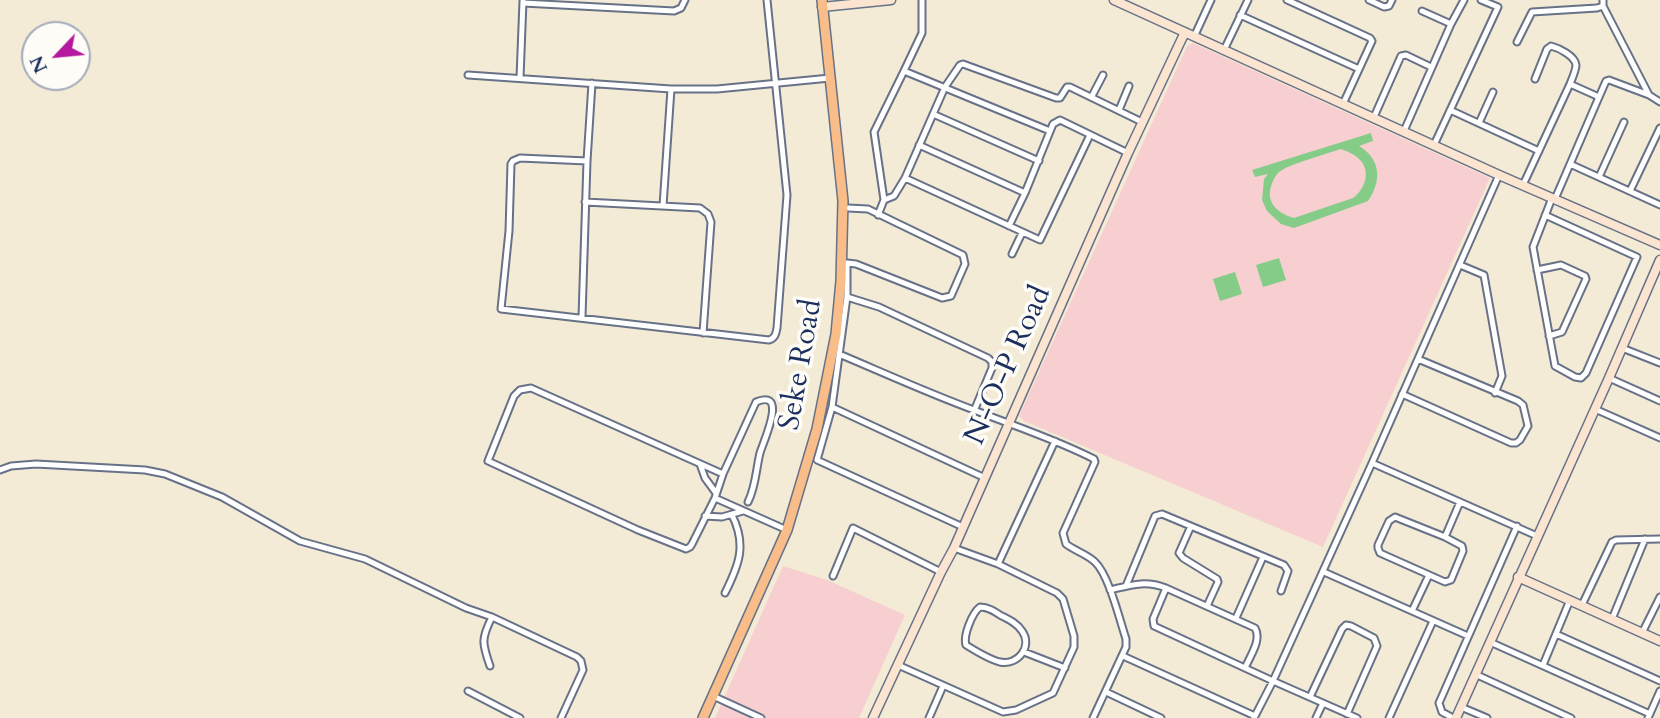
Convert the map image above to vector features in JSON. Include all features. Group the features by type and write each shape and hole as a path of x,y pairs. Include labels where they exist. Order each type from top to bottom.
{"main road":[{"name":"Seke Road","path":"703,718 787,530 817,429 836,334 841,281 843,201 822,3"}],"street":[{"path":"520,78 523,2 674,11 681,8 685,0"},
{"path":"587,161 520,158 511,164 509,231 501,309 772,339 776,334 787,195 767,0"},
{"path":"822,3 891,0"},
{"path":"878,215 884,200 874,132 922,33 922,0"},
{"path":"1114,0 1135,4 1194,37 1660,245"},
{"path":"1194,37 1211,0"},
{"path":"1224,50 1248,0"},
{"path":"1287,0 1368,36 1372,41 1343,104"},
{"path":"1369,0 1384,7 1389,6 1392,0"},
{"path":"1404,131 1431,67 1464,0"},
{"path":"1434,145 1499,4 1481,0"},
{"path":"1517,42 1532,12 1597,8 1603,3 1649,95"},
{"path":"1422,11 1451,24"},
{"path":"1240,15 1359,69"},
{"name":"N-O-P Road","path":"873,718 954,548 1128,153 1185,32"},
{"path":"1523,185 1570,84 1576,62 1551,46 1547,49 1535,79"},
{"path":"1374,117 1401,56 1406,55 1431,67"},
{"path":"884,200 894,196 905,178 946,87 960,65 965,64 1056,98 1060,98 1067,87 1070,87 1142,122"},
{"path":"904,71 1050,131"},
{"path":"468,75 671,89 717,89 830,78"},
{"path":"1092,96 1103,75"},
{"path":"1545,215 1637,257 1586,373 1581,378 1555,366 1533,247 1545,215 1606,81 1649,95 1660,102"},
{"path":"582,317 592,83"},
{"path":"1570,84 1600,97"},
{"path":"1119,110 1129,86"},
{"path":"663,206 671,89"},
{"path":"1479,123 1493,92"},
{"path":"1450,110 1539,151"},
{"path":"933,114 1039,161"},
{"path":"1009,226 1053,124 1060,120 1128,153"},
{"path":"1600,177 1624,121"},
{"path":"1630,191 1660,128"},
{"path":"905,178 1040,240 1090,135"},
{"path":"919,145 1025,193"},
{"path":"1570,164 1660,205"},
{"path":"1123,656 1255,717 1324,572 1499,175"},
{"path":"586,202 700,208 708,214 710,222 703,332"},
{"path":"848,208 867,209 963,256 965,264 951,296 942,298 856,264 847,263 847,297 832,407 817,460 963,527"},
{"path":"1012,254 1022,233"},
{"path":"1517,526 1439,703 1442,712 1455,718 1660,260"},
{"path":"1460,265 1484,275 1502,376 1494,393"},
{"path":"1537,270 1561,265 1585,276 1586,279 1562,332 1549,336"},
{"path":"847,297 879,307 988,358 992,362 992,368 974,411"},
{"path":"1622,348 1659,361"},
{"path":"839,354 1094,459 1063,533 1066,544 1097,564 1110,590 1126,639 1126,647 1093,718"},
{"path":"1402,394 1511,443 1520,440 1528,426 1523,405 1518,401 1418,359"},
{"path":"1609,378 1660,401"},
{"path":"723,474 536,390 526,388 514,396 488,461 638,530 682,548 690,547 759,400 769,402 773,416 748,502"},
{"path":"832,407 985,478"},
{"path":"1595,409 1660,438"},
{"path":"998,564 1055,441"},
{"path":"1372,463 1537,536"},
{"path":"0,470 11,466 36,464 145,470 165,474 222,497 300,541 365,559 577,657 583,670 561,718"},
{"path":"700,464 715,496 787,530"},
{"path":"1445,537 1460,502"},
{"path":"705,516 722,517 743,511"},
{"path":"1126,586 1154,516 1162,513 1284,565 1288,569 1280,591"},
{"path":"725,593 734,574 741,538 732,515"},
{"path":"1395,517 1445,537 1463,549 1451,580 1445,582 1380,553 1378,548 1389,521 1395,517"},
{"path":"1191,526 1179,553 1182,558 1217,579 1207,606"},
{"path":"833,576 853,528 942,572"},
{"path":"1582,605 1612,542 1660,538"},
{"path":"1612,619 1645,539"},
{"path":"898,666 998,710 1009,712 1053,693 1065,668 1075,640 1063,599 1054,590 998,564 954,548"},
{"path":"1236,618 1263,557"},
{"path":"1324,572 1468,636"},
{"path":"1412,611 1429,575"},
{"path":"1518,577 1660,641"},
{"path":"1110,590 1153,583 1255,628 1257,641 1245,668"},
{"path":"1166,588 1153,619 1154,626 1357,718"},
{"path":"1642,633 1660,599"},
{"path":"1543,665 1570,600"},
{"path":"986,607 1018,625 1026,637 1024,652 1013,660 1001,662 965,645 964,637 975,610 986,607"},
{"path":"490,666 483,641 492,617"},
{"path":"1389,718 1433,621"},
{"path":"1310,697 1342,629 1351,625 1374,638 1377,646 1348,714"},
{"path":"1556,634 1660,681"},
{"path":"1490,642 1649,716 1660,691"},
{"path":"1024,652 1065,668"},
{"path":"1475,674 1571,718"},
{"path":"929,718 943,686"},
{"path":"468,691 520,718"},
{"path":"1106,692 1161,718"},
{"path":"713,696 761,718"},
{"path":"1316,718 1323,703"},
{"path":"1461,707 1487,718"}],"shaded area":[{"path":"1193,43 1490,178 1323,547 1024,421 1019,416 1187,46"},
{"path":"783,566 827,580 905,615 859,718 715,718"}],"green space":[{"path":"1371,133 1373,141 1359,146 1372,157 1377,178 1368,201 1294,228 1281,224 1267,211 1262,200 1264,179 1268,174 1255,177 1252,170","holes":["1341,149 1359,159 1366,171 1363,186 1353,198 1294,218 1273,205 1270,191 1279,172 1308,159"]},
{"path":"1279,258 1286,280 1263,287 1256,265"},
{"path":"1235,272 1242,294 1220,301 1213,279"}]}
